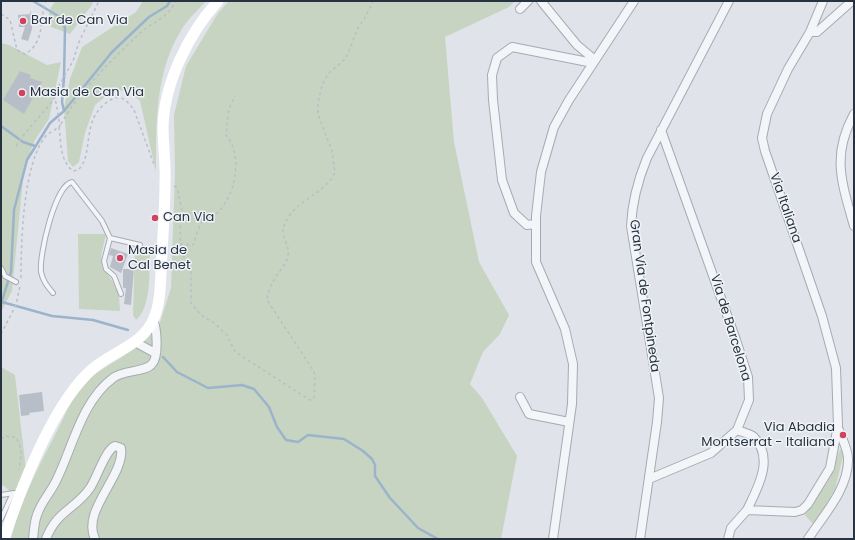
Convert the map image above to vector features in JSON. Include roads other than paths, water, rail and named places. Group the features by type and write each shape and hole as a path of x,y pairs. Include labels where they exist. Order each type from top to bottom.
{"main road":[{"path":"4,539 4,522 17,493 49,432 78,383 97,365 135,342 154,320 158,307 160,291 165,181 163,127 168,96 180,60 190,40 197,27 218,1"}],"street":[{"path":"520,9 528,1"},
{"path":"541,1 577,45 594,62"},
{"path":"553,539 572,404 573,364 565,329 536,262 536,224 541,172 554,127 569,100 634,1"},
{"name":"Gran Via de Fontpineda","path":"640,539 658,398 633,239 632,212 641,172 661,130 729,1"},
{"name":"Via Italiana","path":"823,1 810,32 777,90 767,114 762,138 765,151 830,342 836,368 838,425"},
{"path":"810,32 817,32 852,1"},
{"path":"536,224 527,224 514,213 502,180 492,100 492,75 497,58 512,48 594,62"},
{"path":"854,114 847,128 840,152 841,176 854,226"},
{"name":"Via de Barcelona","path":"648,479 711,453 737,430 749,400 748,377 661,130"},
{"path":"33,539 37,514 56,482 78,426 89,408 113,378 130,370 138,371 148,368 155,359 156,335 154,320"},
{"path":"135,342 155,353"},
{"path":"520,397 529,414 569,422"},
{"path":"747,510 795,512 802,510 808,504 830,468 838,425"},
{"path":"808,539 835,498 847,468 847,452 838,425"},
{"path":"728,539 731,528 747,510 762,478 764,456 754,437 737,430"},
{"path":"46,539 59,516 90,489 106,457 112,447 115,446 121,448 122,452 116,469 94,516 92,529 95,539"}],"lane":[{"path":"53,293 46,285 41,272 41,252 55,205 64,187 68,182 72,182 96,210 110,238 104,261 106,269 114,276 121,294"},
{"path":"110,238 140,245"},
{"path":"1,268 5,276 16,282"},
{"path":"1,495 17,493"}],"waterway":[{"path":"33,1 60,17 65,28 62,102 64,111"},
{"path":"1,304 11,272 14,210 27,160 50,123 64,111 112,52 149,17 167,6 170,1"},
{"path":"1,126 23,142 35,146"},
{"path":"2,302 52,316 93,320 128,330"},
{"path":"163,357 177,372 208,388 242,385 254,389 269,407 277,427 286,440 298,442 308,435 344,439 363,451 372,459 375,465 375,476 390,498 418,528 438,539"}],"place":[{"name":"Bar de Can Via","path":"23,21"},
{"name":"Masia de Can Via","path":"22,93"},
{"name":"Can Via","path":"155,218"},
{"name":"Masia de Cal Benet","path":"120,258"},
{"name":"Via Abadia Montserrat - Italiana","path":"843,435"}]}
